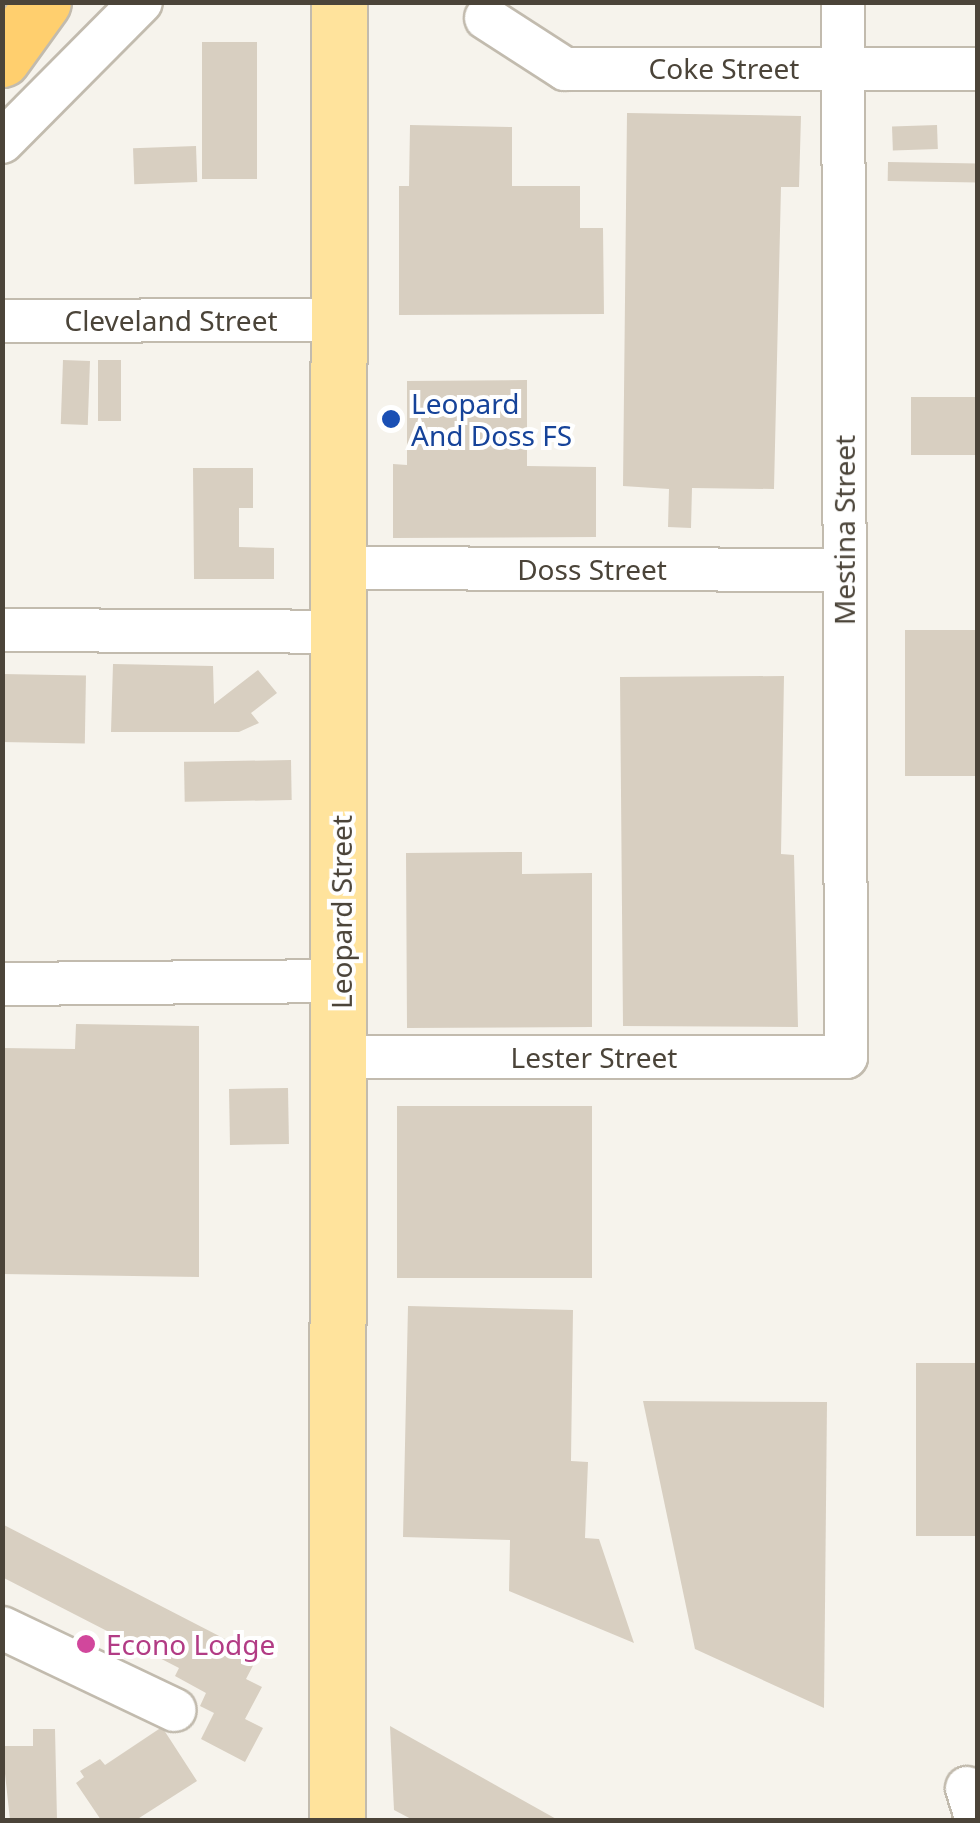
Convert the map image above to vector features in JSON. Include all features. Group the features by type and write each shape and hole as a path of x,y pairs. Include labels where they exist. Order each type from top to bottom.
{"highway":[{"path":"2,59 43,2"}],"main road":[{"name":"Leopard Street","path":"337,1820 342,1057 339,2"}],"street":[{"path":"2,142 141,2"},
{"name":"Mestina Street","path":"843,2 846,1057"},
{"name":"Coke Street","path":"486,18 565,68 978,69"},
{"name":"Cleveland Street","path":"2,321 340,320"},
{"name":"Doss Street","path":"341,568 844,570"},
{"path":"2,630 341,632"},
{"path":"2,984 341,981"},
{"name":"Lester Street","path":"342,1057 846,1057"},
{"path":"2,1628 175,1710"}],"building":[{"path":"202,42 257,42 257,179 202,179"},
{"path":"627,113 801,116 799,187 781,187 774,489 692,488 691,528 668,527 669,489 623,486"},
{"path":"410,125 512,127 512,186 580,186 580,228 603,228 604,314 399,315 399,186 409,186"},
{"path":"937,125 938,149 893,151 892,127"},
{"path":"196,146 197,182 134,184 133,148"},
{"path":"888,162 978,164 978,183 888,181"},
{"path":"63,360 90,361 88,425 61,424"},
{"path":"98,360 121,360 121,421 98,421"},
{"path":"527,380 527,466 596,467 596,537 393,538 393,464 407,465 407,381"},
{"path":"911,397 978,397 978,455 911,455"},
{"path":"193,468 253,468 253,508 239,508 239,547 274,548 274,579 194,579"},
{"path":"905,630 978,630 978,776 905,776"},
{"path":"113,664 213,666 214,704 258,670 277,693 251,713 259,723 239,732 111,732"},
{"path":"2,674 86,675 85,743 2,742"},
{"path":"784,676 781,854 794,855 798,1027 623,1026 620,677"},
{"path":"291,760 292,800 185,802 184,762"},
{"path":"522,852 522,874 592,873 592,1027 407,1028 406,853"},
{"path":"76,1024 199,1026 199,1277 2,1274 2,1048 75,1049"},
{"path":"288,1088 289,1144 230,1145 229,1089"},
{"path":"397,1106 592,1106 592,1278 397,1278"},
{"path":"408,1306 573,1310 571,1461 588,1462 585,1538 599,1539 634,1643 509,1591 510,1540 403,1537"},
{"path":"916,1363 978,1363 978,1536 916,1536"},
{"path":"643,1401 827,1402 824,1708 695,1649"},
{"path":"2,1524 258,1656 246,1679 262,1687 245,1719 263,1728 245,1762 201,1739 214,1713 200,1706 206,1693 175,1676 179,1668 2,1577"},
{"path":"390,1726 558,1820 413,1820 394,1810"},
{"path":"162,1727 197,1781 136,1820 101,1820 76,1783 84,1777 80,1771 100,1759 105,1765"},
{"path":"33,1729 55,1729 57,1820 10,1820 2,1746 33,1746"}],"place":[{"name":"Leopard And Doss FS","path":"391,419"},
{"name":"Econo Lodge","path":"86,1644"}]}
